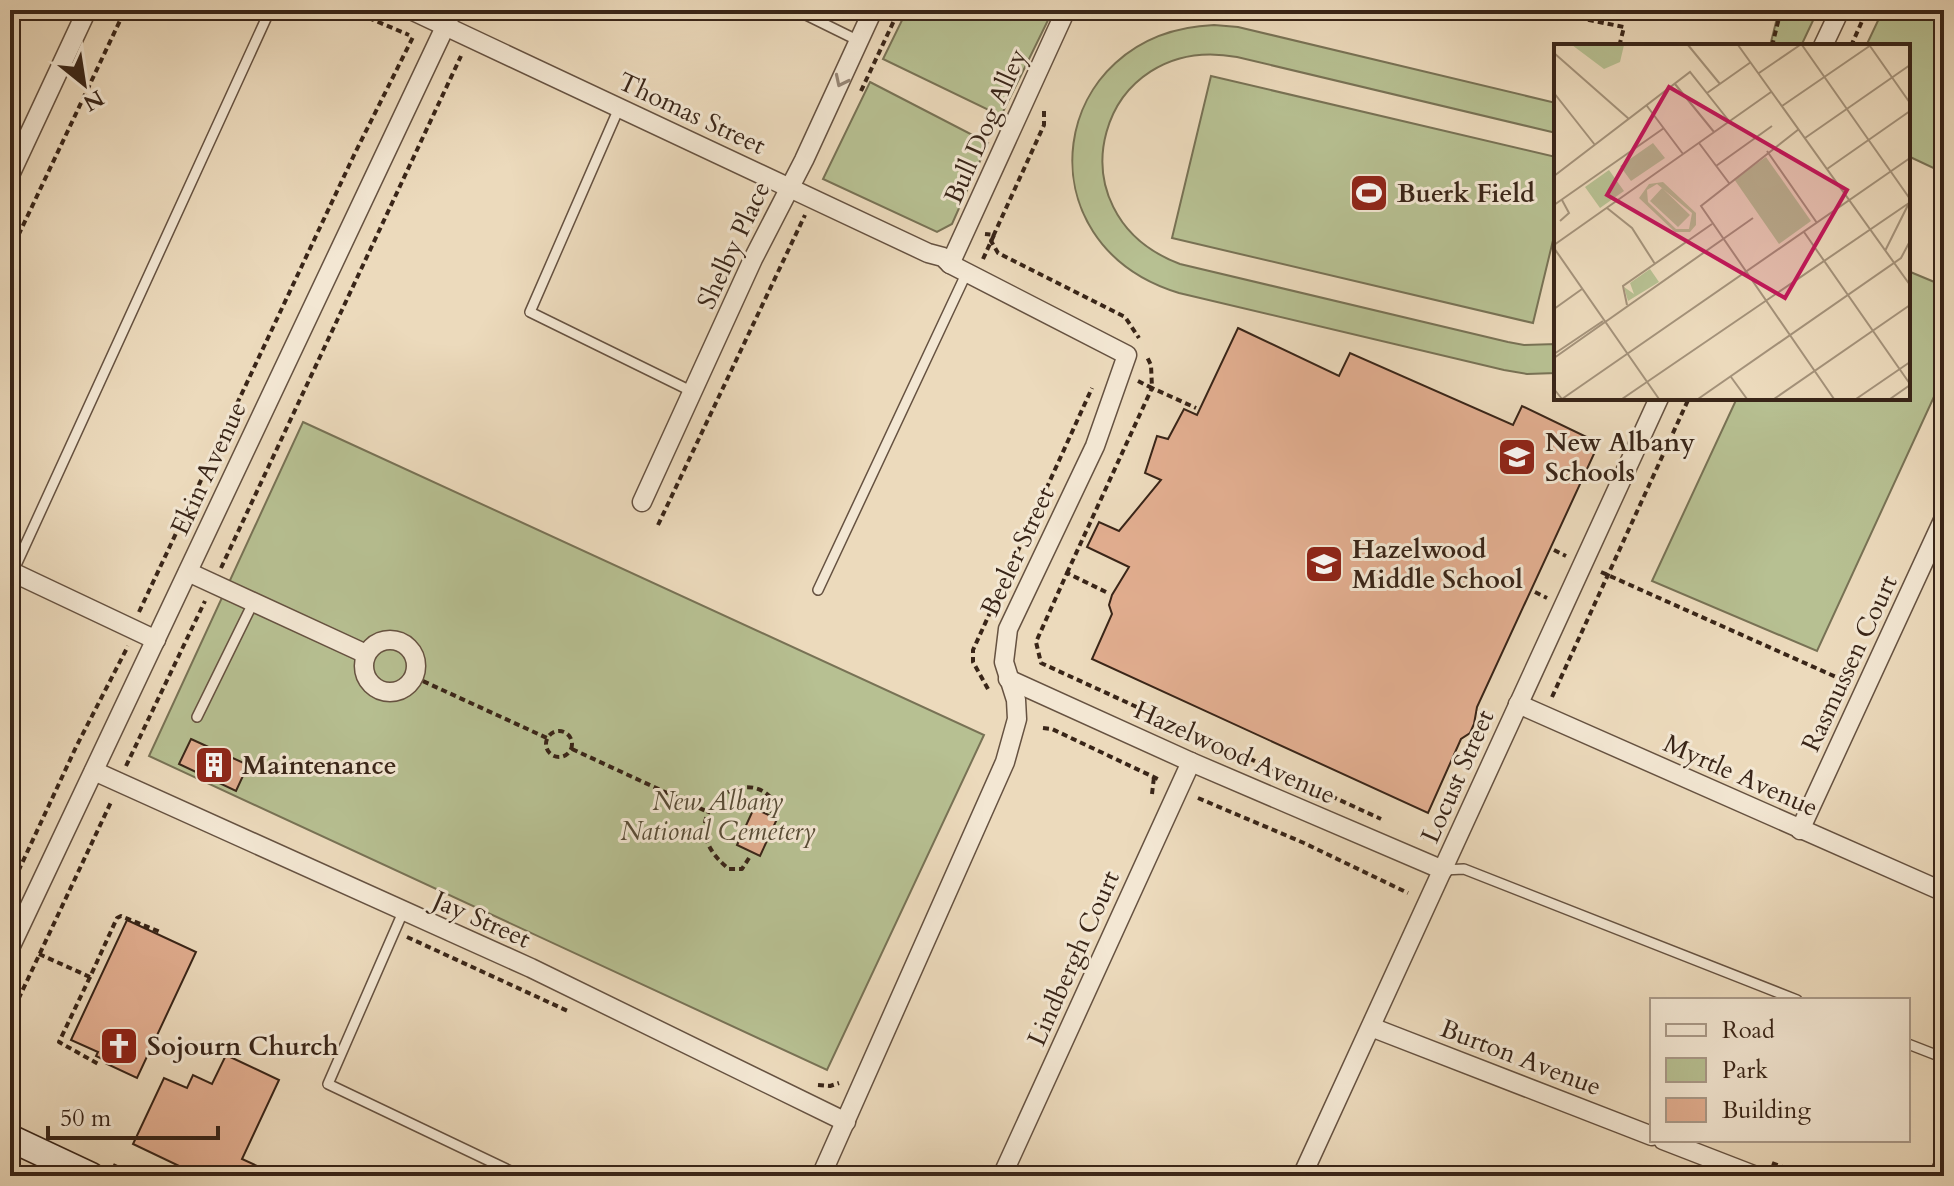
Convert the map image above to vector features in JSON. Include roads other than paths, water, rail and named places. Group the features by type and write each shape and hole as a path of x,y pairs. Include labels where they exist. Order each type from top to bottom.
{"main road":[{"path":"10,1138 91,1176"}],"street":[{"path":"10,175 87,10"},
{"name":"Thomas Street","path":"411,10 449,18 619,108 928,253 943,257 959,268"},
{"name":"Shelby Place","path":"642,502 873,10"},
{"name":"Bull Dog Alley","path":"959,268 1066,10"},
{"path":"1824,44 1840,10"},
{"name":"Ekin Avenue","path":"10,948 449,18"},
{"name":"Beeler Street","path":"821,1176 1005,762 1017,719 1016,700 1004,662 1008,629 1095,446 1127,355 959,268"},
{"name":"Locust Street","path":"1302,1176 1658,400"},
{"name":"Rasmussen Court","path":"1800,830 1944,518"},
{"path":"188,572 366,654"},
{"path":"11,573 156,640"},
{"path":"394,640 402,643 416,662 414,677 402,690 386,693 378,690 371,685 363,670 366,654 378,642 394,640"},
{"name":"Hazelwood Avenue","path":"1008,679 1191,762 1443,870"},
{"name":"Myrtle Avenue","path":"1518,704 1944,892"},
{"name":"Lindbergh Court","path":"1002,1176 1191,762"},
{"name":"Jay Street","path":"94,771 531,968 846,1122"},
{"name":"Burton Avenue","path":"1371,1027 1650,1135"},
{"path":"1668,1142 1756,1176"}],"lane":[{"path":"11,573 270,10"},
{"path":"796,10 859,41"},
{"path":"619,108 530,312 693,392"},
{"path":"818,590 959,268"},
{"path":"197,717 253,603"},
{"path":"1443,870 1464,869 1792,998"},
{"path":"403,912 328,1084 521,1176"},
{"path":"1910,1045 1944,1058"}],"place":[{"name":"Buerk Field","path":"1369,193"},
{"name":"New Albany Schools","path":"1517,457"},
{"name":"Hazelwood Middle School","path":"1324,564"},
{"name":"Maintenance","path":"214,765"},
{"name":"Sojourn Church","path":"119,1046"}],"park label":[{"name":"New Albany National Cemetery","path":"718,816"}]}
